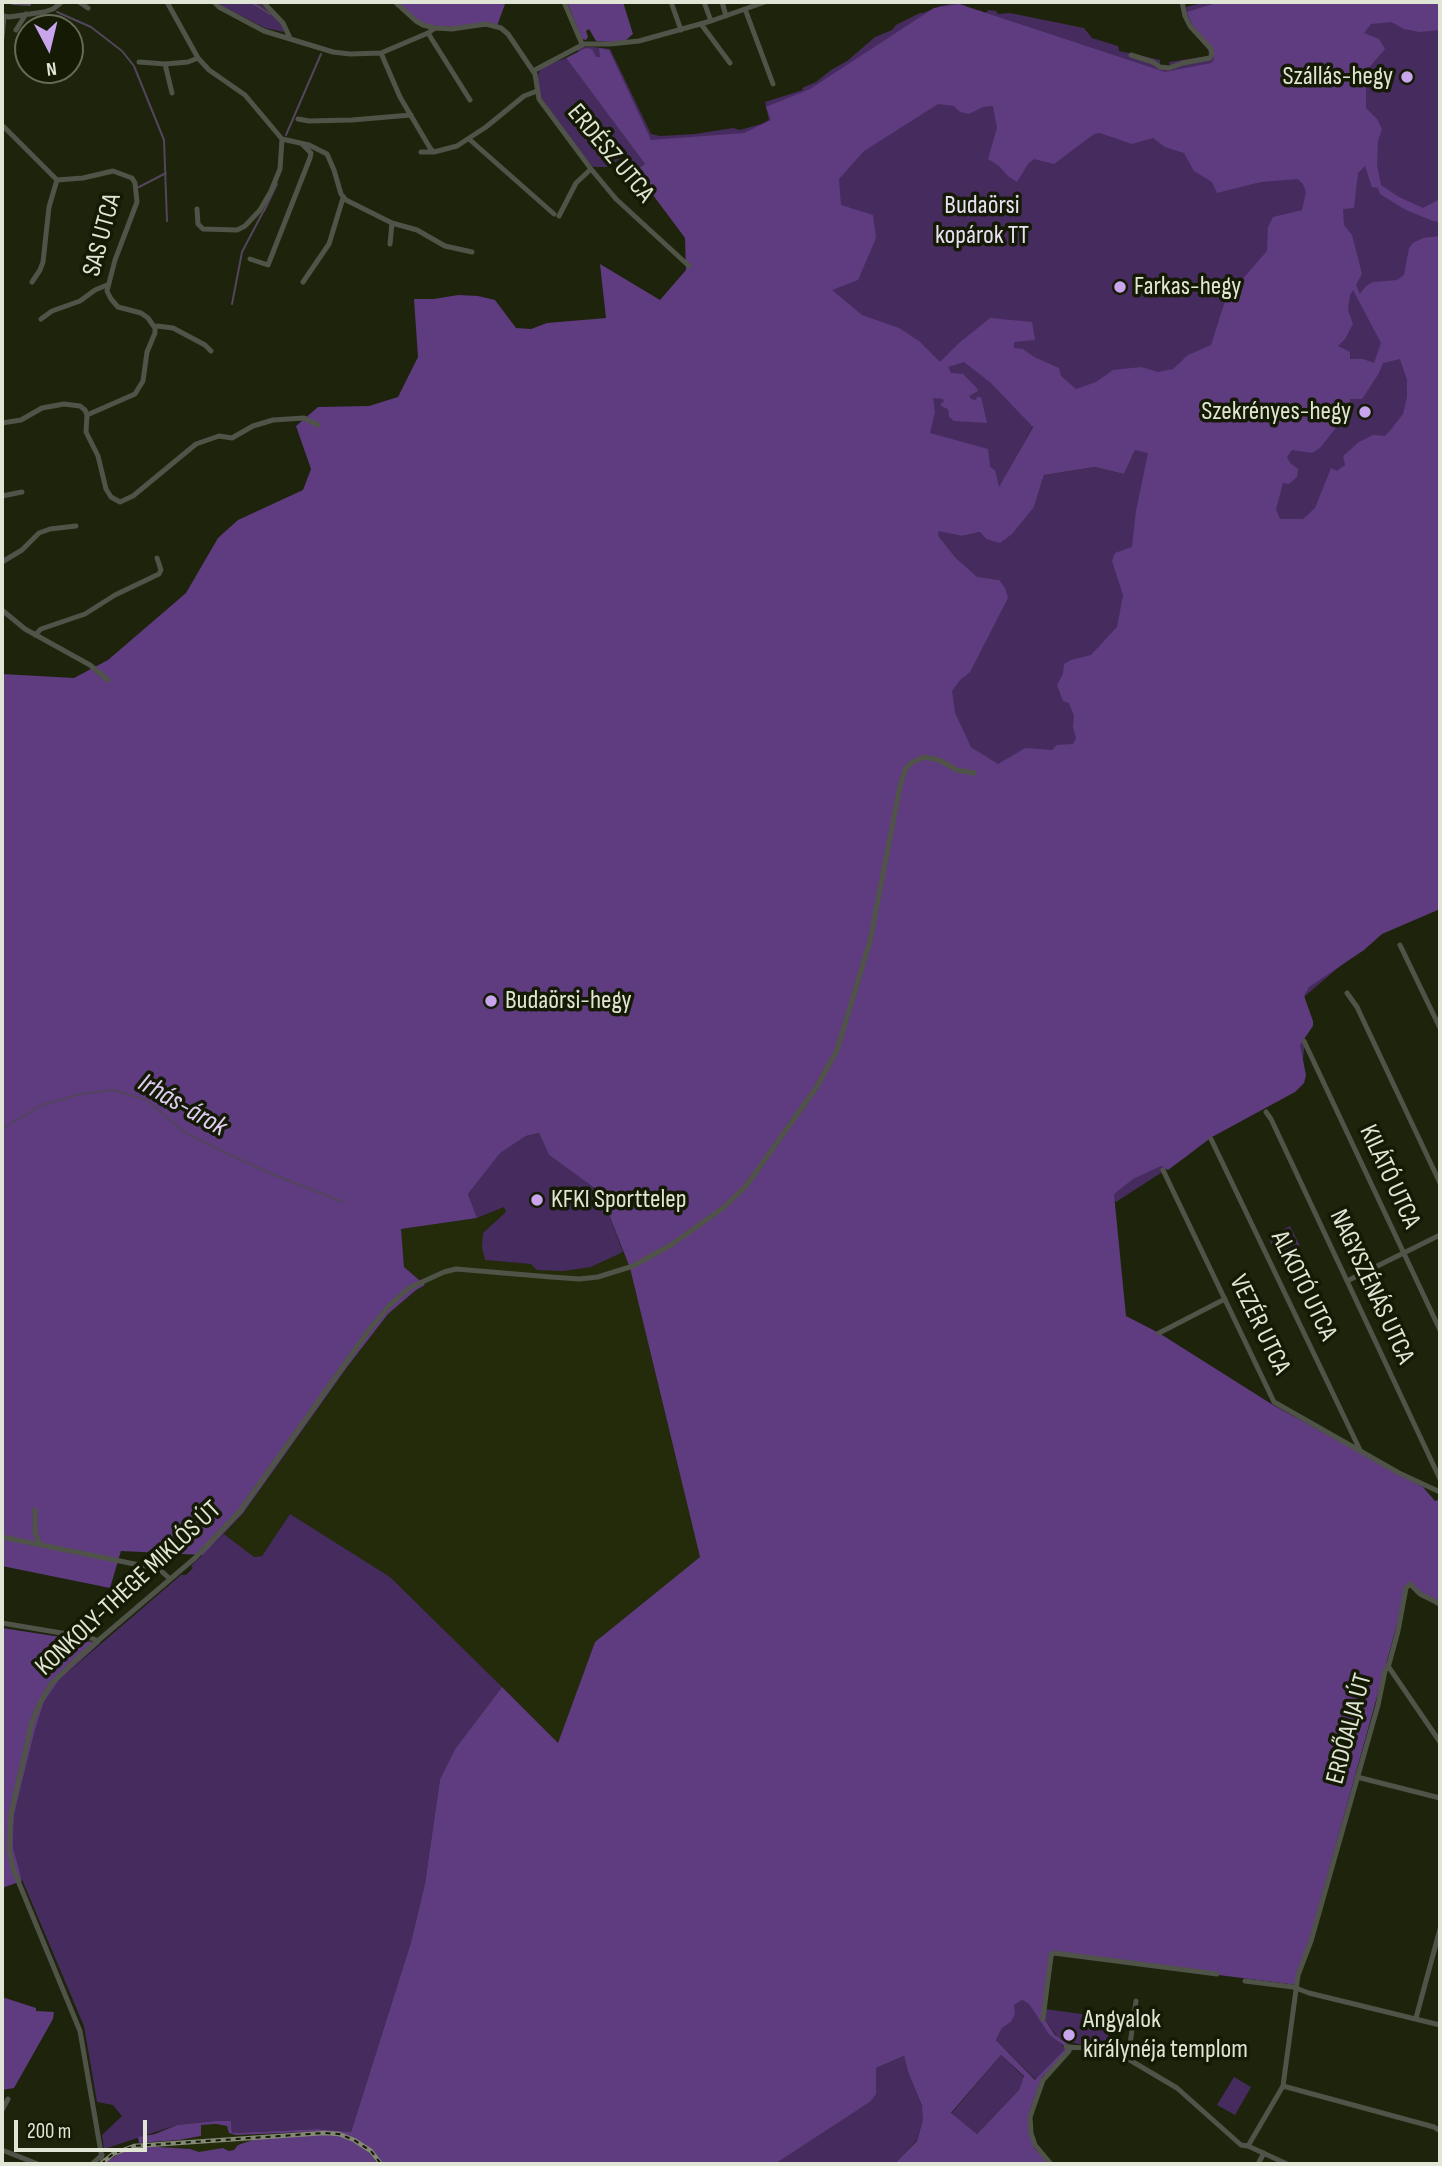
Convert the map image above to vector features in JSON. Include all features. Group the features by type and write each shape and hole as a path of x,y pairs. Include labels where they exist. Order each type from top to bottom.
{"street":[{"path":"26,14 53,9 62,2"},
{"path":"79,2 89,8"},
{"path":"167,2 198,58 245,95 282,139 327,154 343,198 329,244 303,282"},
{"path":"214,2 264,31 332,52 382,53 435,28"},
{"path":"263,2 283,23 290,38"},
{"path":"395,2 415,21 435,28 453,29 486,24 497,26 508,34 533,71 537,85 537,92 524,96 469,139 449,149 421,152"},
{"path":"564,2 582,44"},
{"path":"671,2 681,30"},
{"path":"704,2 711,21"},
{"path":"722,2 726,16"},
{"path":"533,71 582,44 632,42 711,21 765,2"},
{"path":"1131,55 1160,67 1170,68 1210,58 1211,49 1190,26 1182,2"},
{"path":"745,9 774,84"},
{"path":"2,38 3,14"},
{"path":"701,24 730,63"},
{"path":"428,33 470,100"},
{"path":"382,53 395,86 434,152"},
{"path":"139,62 165,64 188,62 198,58"},
{"path":"165,64 172,93"},
{"name":"ERDÉSZ UTCA","path":"537,92 542,103 616,199 689,266"},
{"path":"298,120 352,120 411,115"},
{"path":"3,127 41,161 57,180 49,207 43,262 32,282"},
{"path":"197,209 200,228 237,230 254,218 271,191 280,169 282,139"},
{"path":"469,139 557,215 576,183 592,169"},
{"path":"250,259 268,265 311,153 300,143"},
{"name":"SAS UTCA","path":"57,180 83,178 113,171 132,178 137,202 107,285 109,296 116,305 141,313 155,328"},
{"path":"343,198 392,223 417,230 452,249 472,253"},
{"path":"390,244 392,223"},
{"path":"41,319 52,310 80,301 107,285"},
{"path":"87,415 135,394 143,381 146,358 157,326 173,328 211,351"},
{"path":"2,423 21,420 42,408 64,404 80,406 87,415 86,432 98,456 106,489 111,497 120,502 134,496 196,444 219,436 232,438 253,426 273,420 304,418 318,425"},
{"path":"2,495 22,492"},
{"path":"2,562 22,550 39,533 76,526"},
{"path":"35,635 41,629 85,614 160,574 157,558"},
{"path":"2,610 35,635 90,665 108,680"},
{"name":"KONKOLY-THEGE MIKLÓS ÚT","path":"103,2164 80,2031 11,1861 9,1838 13,1801 32,1722 51,1684 195,1558 240,1511 369,1330 388,1306 410,1288 456,1269 551,1277 598,1277 633,1266 653,1256 723,1208 746,1186 831,1063 843,1033 870,941 900,786 907,767 924,757 939,760 957,770 974,773"},
{"path":"1400,944 1440,1028"},
{"path":"1348,993 1362,1017 1440,1183"},
{"name":"KILÁTÓ UTCA","path":"1304,1041 1440,1330"},
{"name":"NAGYSZÉNÁS UTCA","path":"1266,1112 1440,1479"},
{"name":"ALKOTÓ UTCA","path":"1211,1139 1360,1450"},
{"name":"VEZÉR UTCA","path":"1163,1170 1274,1402 1416,1482 1440,1492"},
{"path":"1347,1281 1440,1235"},
{"path":"1158,1333 1225,1299"},
{"path":"35,1510 36,1536 40,1544"},
{"path":"29,1542 36,1536"},
{"path":"2,1537 159,1569 170,1579"},
{"name":"ERDŐALJA ÚT","path":"1283,2086 1298,1975 1311,1941 1378,1705 1385,1671 1398,1631 1405,1592 1410,1584 1421,1594 1440,1604"},
{"path":"2,1623 98,1641"},
{"path":"1388,1666 1440,1742"},
{"path":"1357,1777 1440,1798"},
{"path":"1416,2018 1440,1929"},
{"path":"1043,2019 1053,1953 1217,1974"},
{"path":"1245,1981 1297,1989 1440,2025"},
{"path":"1128,2059 1136,2001"},
{"path":"1051,2164 1035,2146 1030,2117 1042,2080 1069,2051 1068,2047 1105,2050 1128,2059 1177,2088 1241,2145 1287,2164"},
{"path":"1248,2146 1283,2086 1434,2127 1440,2131"},
{"path":"2,2110 8,2099"},
{"path":"1434,2127 1440,2119"},
{"path":"2,2150 38,2164"},
{"path":"1258,2164 1264,2153"},
{"path":"92,2164 102,2155"}],"shaded area":[{"path":"395,2 505,4 497,26 466,28 423,25"},
{"path":"567,2 623,2 633,34 625,41 596,41 589,29 586,31 586,40 582,39"},
{"path":"1219,2 1440,2 1440,30 1419,32 1404,29 1391,22 1371,24 1364,33 1379,39 1385,49 1360,78 1366,87 1366,108 1382,129 1378,141 1377,165 1381,185 1423,208 1440,199 1440,222 1406,210 1380,194 1378,188 1372,187 1365,166 1358,173 1354,208 1343,209 1344,225 1352,235 1362,274 1356,285 1360,294 1373,282 1397,280 1404,275 1409,248 1413,243 1423,238 1440,236 1440,909 1382,934 1364,950 1309,987 1304,996 1313,1026 1300,1045 1306,1075 1304,1083 1295,1092 1212,1137 1168,1170 1161,1166 1133,1179 1114,1194 1126,1316 1159,1333 1273,1405 1423,1487 1435,1501 1440,1499 1440,1608 1410,1584 1297,1985 1054,1954 1044,2018 1055,2035 1071,2046 1070,2051 1042,2077 1028,2120 1034,2148 1050,2164 894,2164 917,2141 923,2119 922,2106 904,2056 876,2068 876,2094 870,2102 775,2164 384,2164 366,2145 343,2134 329,2131 236,2135 229,2133 227,2126 216,2124 201,2125 201,2136 139,2143 138,2137 155,2134 177,2125 215,2121 231,2121 232,2133 318,2129 351,2132 411,1942 425,1883 440,1779 455,1749 502,1687 558,1743 595,1642 700,1557 630,1268 600,1192 549,1155 539,1133 526,1136 500,1153 468,1194 477,1218 401,1229 404,1267 425,1285 388,1314 243,1513 203,1555 121,1551 110,1588 2,1566 2,674 74,678 108,660 186,593 218,538 238,520 303,490 311,469 296,426 318,407 369,406 398,397 418,357 414,299 458,295 495,300 516,328 531,329 547,323 606,318 600,264 660,300 686,270 685,238 635,171 645,164 566,58 586,48 592,49 596,57 600,57 599,48 609,50 651,140 744,133 771,120 766,107 810,89 934,8 959,4 1165,72 1211,63 1214,60 1213,49 1192,25 1187,12","holes":["938,104 954,106 960,112 969,114 983,107 993,106 997,128 988,159 1017,182 1034,159 1054,164 1094,134 1100,133 1132,144 1153,138 1165,147 1184,153 1194,171 1212,182 1217,193 1261,182 1298,179 1306,192 1302,210 1273,217 1268,227 1267,251 1226,298 1211,345 1188,355 1173,369 1158,372 1141,367 1113,370 1096,382 1076,389 1061,376 1059,368 1023,349 1014,348 1014,342 1035,340 1032,322 990,318 940,362 919,341 899,328 862,315 832,290 858,280 876,238 873,215 841,205 839,179 864,151","1353,290 1381,343 1374,363 1363,359 1350,359 1350,352 1338,346 1353,324 1348,310","1400,359 1407,380 1403,414 1385,436 1373,435 1359,442 1343,456 1345,465 1337,471 1331,468 1315,508 1303,519 1280,519 1276,509 1283,483 1289,484 1297,477 1298,469 1287,457 1292,450 1312,453 1320,448 1350,410 1350,399 1362,399 1383,363","964,362 991,383 1033,427 999,487 995,470 990,467 988,449 930,433 935,412 933,398 943,399 941,406 948,409 949,417 954,421 987,423 981,397 976,400 969,396 978,391 976,387 963,374 951,373 948,367","1135,450 1148,453 1132,547 1115,553 1112,561 1123,595 1117,627 1091,655 1064,664 1063,674 1057,685 1063,701 1069,703 1074,716 1076,738 1073,744 1057,745 1052,750 1025,748 998,764 971,747 955,713 952,691 970,672 1008,598 999,580 977,577 956,558 939,537 938,531 962,536 980,532 986,539 1000,543 1012,534 1034,507 1044,475 1095,467 1124,474","1022,2000 1029,2004 1049,2034 1065,2049 1035,2080 996,2040 1002,2028 1011,2022 1015,2014 1014,2005","1001,2055 1024,2076 1019,2090 977,2134 951,2113"]},
{"path":"504,1207 506,1213 483,1233 485,1260 592,1267 623,1252 630,1268 700,1557 595,1642 558,1744 390,1577 290,1514 262,1556 254,1557 224,1534 243,1513 388,1314 425,1285 404,1267 400,1229 477,1218"},
{"path":"2,1628 100,1643 59,1680 44,1702 14,1815 13,1848 22,1881 2,1888"},
{"path":"2,1997 36,2008 36,2011 54,2012 53,2019 14,2088 2,2090"},
{"path":"200,2125 227,2126 231,2133 236,2135 329,2131 343,2134 366,2145 384,2164 378,2164 366,2150 350,2140 316,2134 229,2151 223,2148 199,2152 144,2146 123,2151 104,2164 99,2164 113,2152 129,2145 201,2137"},
{"path":"338,2135 356,2143 370,2153 378,2164 106,2164 123,2151 144,2146 199,2152 223,2148 229,2151 259,2138"}],"green space":[{"path":"223,2 258,2 282,23 284,32 265,28 220,5"},
{"name":"Budaörsi kopárok TT","path":"1206,2 1440,2 1440,904 1385,928 1305,996 1301,1086 1208,1138 1187,1156 1116,1202 801,903 1025,748 998,765 971,747 593,66 577,50 582,47 610,49 651,134 695,134 733,128 740,130 769,120 765,102 803,90 802,88 847,61 875,37 920,13 940,6 965,5 984,13 988,10 998,14 1010,13 1084,28 1092,38 1118,46 1119,51 1160,60 1160,65 1170,66 1169,62 1209,56 1208,49 1212,48 1187,17 1186,7","holes":["1033,426 1146,449 1135,450 1124,474 1095,467 1044,475 1034,507 986,539 980,532 962,536 944,532 999,488","939,533 939,537 956,558 977,578 998,580 908,585"]},
{"path":"566,58 645,164 635,171 621,158 608,167 593,167 538,93 540,70"},
{"name":"KFKI Sporttelep","path":"539,1133 549,1155 600,1192 623,1252 591,1267 563,1271 537,1270 531,1264 485,1260 483,1233 506,1212 504,1207 477,1218 468,1194 499,1153 526,1136"},
{"path":"1290,1226 1300,1246 1277,1256 1268,1237"},
{"path":"290,1514 390,1577 502,1687 455,1749 440,1779 425,1883 411,1942 351,2132 318,2129 232,2133 231,2121 215,2121 177,2125 104,2149 102,2135 122,2116 113,2105 97,2102 84,2026 18,1870 13,1848 14,1815 35,1730 44,1702 59,1680 181,1575 186,1575 193,1568 191,1566 224,1534 254,1557 262,1556"},
{"path":"1021,2000 1029,2003 1065,2049 1036,2080 996,2040 1002,2028 1011,2022 1014,2005"},
{"path":"1045,2009 1111,2018 1107,2048 1058,2038 1044,2018"},
{"path":"1001,2055 1024,2077 1019,2090 977,2134 951,2114"},
{"path":"904,2056 923,2109 923,2119 917,2140 894,2164 775,2164 870,2102 876,2068"},
{"path":"1234,2077 1251,2087 1235,2115 1217,2105"}],"waterway":[{"path":"9,2 30,5"},
{"path":"251,2 270,14"},
{"path":"57,12 91,27 122,51 134,66 164,140 167,221"},
{"path":"286,135 321,54"},
{"path":"139,187 166,173"},
{"path":"264,211 277,184"},
{"path":"232,304 242,252 263,212"},
{"name":"Irhás-árok","path":"2,1129 42,1105 81,1094 113,1090 146,1100 186,1133 222,1151 343,1202"}],"railway":[{"path":"101,2164 113,2154 134,2146 324,2133 339,2134 354,2140 371,2151 381,2164"}],"place":[{"name":"Szállás-hegy","path":"1407,77"},
{"name":"Farkas-hegy","path":"1120,287"},
{"name":"Szekrényes-hegy","path":"1365,412"},
{"name":"Budaörsi-hegy","path":"491,1001"},
{"name":"KFKI Sporttelep","path":"537,1200"},
{"name":"Angyalok királynéja templom","path":"1069,2035"}]}
